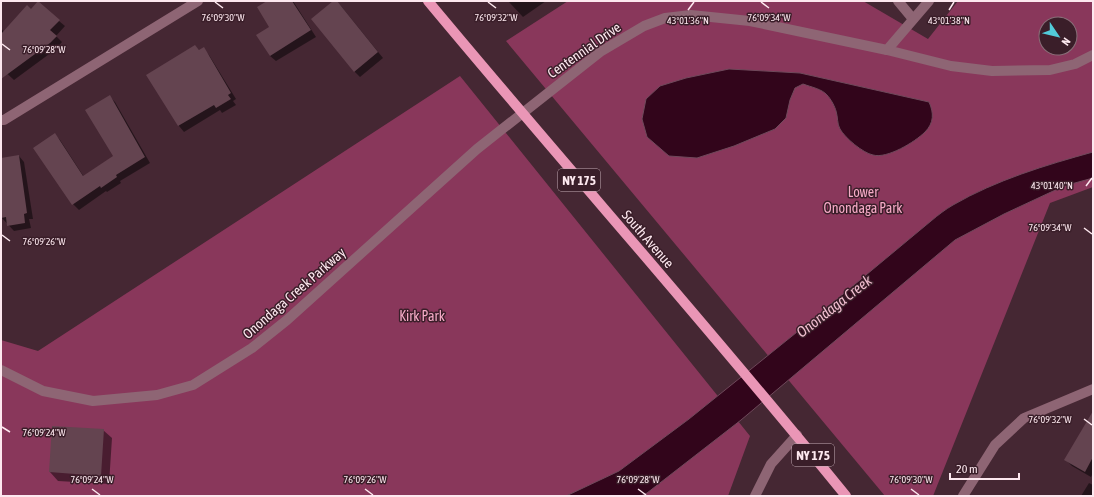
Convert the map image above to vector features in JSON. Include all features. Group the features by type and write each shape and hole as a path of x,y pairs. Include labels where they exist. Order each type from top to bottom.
{"main road":[{"name":"South Avenue","path":"428,1 522,114 779,413 846,496"}],"street":[{"path":"1,120 4,120 198,1"},
{"path":"898,1 913,19"},
{"path":"887,50 929,1"},
{"name":"Centennial Drive","path":"522,114 600,52 644,26 665,18 691,15 750,22 887,50 951,66 992,71 1050,70 1075,64 1093,56"},
{"name":"Onondaga Creek Parkway","path":"1,370 43,391 93,400 157,395 193,385 252,348 287,320 477,149 522,114"},
{"path":"963,496 995,445 1024,418 1093,389"},
{"path":"755,496 771,464 797,435"}],"green space":[{"name":"Lower Onondaga Park","path":"568,1 863,1 928,39 958,1 1093,1 1093,187 1050,203 933,496 885,496 506,41"},
{"name":"Kirk Park","path":"460,76 750,436 728,496 1,496 1,340 38,351"}],"water":[{"path":"729,69 800,73 929,102 932,110 932,121 925,132 908,145 893,152 879,156 869,154 850,141 842,133 838,125 835,107 827,95 819,90 803,84 795,88 790,100 786,118 775,129 734,146 697,158 669,156 647,137 642,119 646,99 660,86 686,78"},
{"name":"Onondaga Creek","path":"1093,152 1093,178 1064,186 1004,214 955,240 741,420 647,493 641,496 566,496 619,471 689,419 948,208 969,196 1004,181 1057,162"}],"building":[{"path":"38,1 60,20 50,30 57,36 50,43 1,79 1,34 27,5 31,9"},
{"path":"267,1 292,1 311,30 270,56 256,35 269,27 257,7"},
{"path":"333,1 337,1 378,52 354,72 311,19"},
{"path":"195,45 199,50 204,47 231,93 228,95 231,99 216,108 214,105 178,126 146,75"},
{"path":"110,95 145,157 116,175 117,177 101,188 100,186 72,205 33,148 55,133 83,176 113,156 85,110"},
{"path":"19,155 27,213 24,214 25,223 7,226 6,217 1,218 1,158"},
{"path":"1093,411 1093,457 1085,472 1064,460"},
{"path":"52,426 104,429 101,476 49,472"}]}
